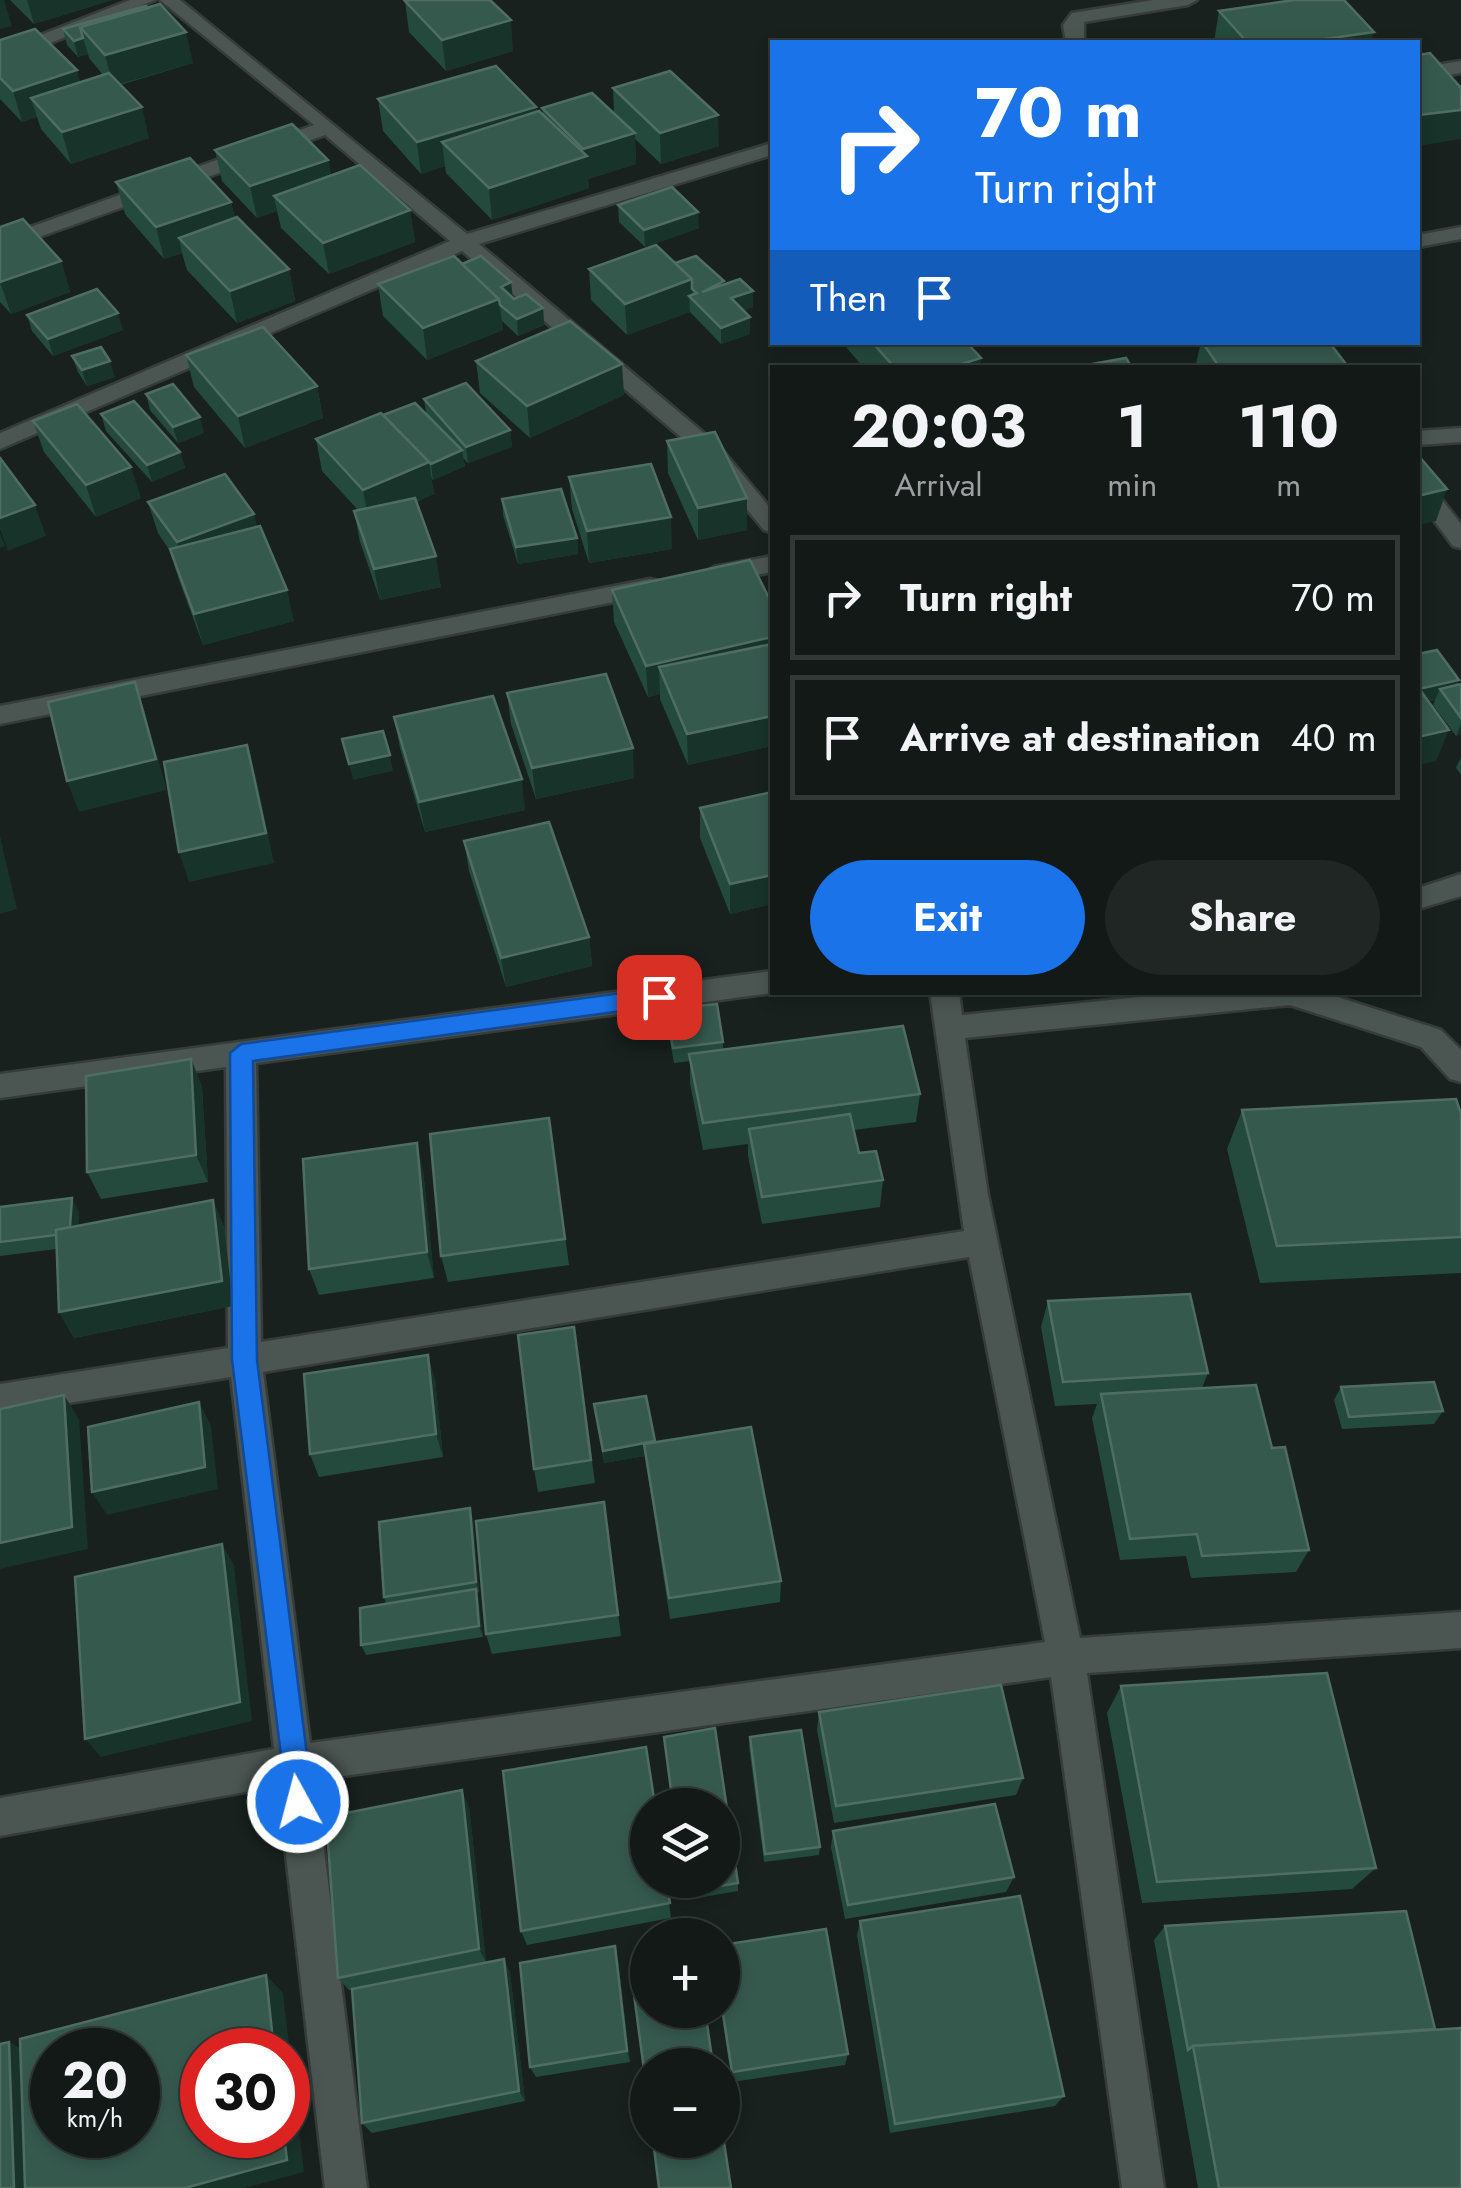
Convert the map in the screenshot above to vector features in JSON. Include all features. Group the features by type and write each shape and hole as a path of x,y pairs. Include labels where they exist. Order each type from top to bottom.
{"street":[{"path":"0,58 146,0"},
{"path":"170,0 467,241 710,450 770,523"},
{"path":"1075,40 1072,25 1078,18 1188,0"},
{"path":"1420,74 1461,67"},
{"path":"0,245 328,127"},
{"path":"0,442 467,241 770,150"},
{"path":"1420,241 1461,232"},
{"path":"1420,438 1461,435"},
{"path":"1420,487 1461,540"},
{"path":"0,715 770,564"},
{"path":"1420,898 1461,885"},
{"path":"0,1086 770,982"},
{"path":"1143,2188 1066,1657 980,1242 946,1010 1250,995"},
{"path":"1296,995 1431,1038 1461,1070"},
{"path":"241,1053 244,1360 346,2188"},
{"path":"0,1399 980,1242"},
{"path":"0,1818 294,1764 1066,1657 1461,1630"}],"building":[{"path":"490,0 511,20 442,40 405,1"},
{"path":"1294,0 1344,0 1374,32 1318,40 1245,40 1219,11"},
{"path":"160,4 186,32 105,55 80,27"},
{"path":"146,6 80,27 83,38 74,41 63,29"},
{"path":"35,29 77,70 13,91 0,78 0,40"},
{"path":"1430,53 1461,88 1461,110 1420,115 1420,55"},
{"path":"496,66 536,107 417,142 378,99"},
{"path":"670,71 718,115 660,133 613,88"},
{"path":"109,73 142,107 62,132 31,98"},
{"path":"592,93 635,133 583,149 542,108"},
{"path":"539,111 587,156 489,188 442,142"},
{"path":"292,124 328,160 250,186 215,150"},
{"path":"190,158 231,202 156,227 116,182"},
{"path":"360,165 410,210 323,243 274,196"},
{"path":"672,187 698,212 644,230 618,205"},
{"path":"237,217 289,269 230,291 179,238"},
{"path":"23,219 61,261 0,282 0,227"},
{"path":"656,245 692,279 625,304 589,269"},
{"path":"454,256 499,299 423,328 378,284"},
{"path":"481,256 511,282 501,287 514,299 526,294 543,308 517,319 500,305 499,299 462,264"},
{"path":"696,256 724,281 702,292 740,279 753,291 731,298 750,317 721,328 689,296 697,293 692,289 692,279 675,263"},
{"path":"97,289 118,313 48,339 27,315"},
{"path":"570,321 622,364 527,406 476,361"},
{"path":"263,327 317,386 238,416 186,355"},
{"path":"875,345 969,345 981,358 959,365 892,365"},
{"path":"1204,345 1331,345 1347,365 1218,365"},
{"path":"101,347 110,361 82,370 72,356"},
{"path":"1126,358 1130,365 1087,365"},
{"path":"466,383 510,430 466,447 424,399"},
{"path":"173,384 200,417 173,427 146,394"},
{"path":"134,401 180,452 147,465 101,414"},
{"path":"415,403 462,450 431,464 383,415"},
{"path":"77,404 131,467 86,485 33,421"},
{"path":"381,413 429,462 363,490 316,439"},
{"path":"715,432 747,498 698,508 667,441"},
{"path":"1420,457 1447,489 1420,496"},
{"path":"0,458 35,505 0,518"},
{"path":"651,464 671,517 587,531 569,477"},
{"path":"225,474 254,514 177,542 148,502"},
{"path":"561,489 577,538 516,547 502,499"},
{"path":"415,498 436,556 374,569 354,511"},
{"path":"260,526 287,590 194,614 170,549"},
{"path":"750,560 770,600 770,637 646,666 612,590"},
{"path":"770,644 770,716 687,734 659,667"},
{"path":"1437,650 1459,680 1420,689 1420,654"},
{"path":"606,674 633,748 532,768 507,693"},
{"path":"135,682 156,759 67,781 48,702"},
{"path":"1461,684 1461,718 1440,689"},
{"path":"1420,690 1449,730 1420,737"},
{"path":"493,696 522,779 419,802 394,717"},
{"path":"383,731 390,755 349,764 342,739"},
{"path":"247,745 266,833 179,852 164,762"},
{"path":"770,792 770,875 730,884 700,808"},
{"path":"549,822 589,937 501,958 464,841"},
{"path":"717,1004 723,1042 673,1048 666,1009"},
{"path":"903,1026 920,1094 703,1123 689,1054"},
{"path":"191,1059 196,1155 87,1172 86,1076"},
{"path":"1456,1099 1461,1114 1461,1237 1277,1246 1242,1110"},
{"path":"850,1114 859,1153 876,1151 883,1180 762,1197 749,1129"},
{"path":"549,1118 565,1239 441,1256 430,1134"},
{"path":"417,1143 427,1252 309,1269 303,1159"},
{"path":"72,1198 70,1227 56,1230 56,1235 0,1242 0,1207"},
{"path":"213,1200 222,1281 59,1312 56,1230"},
{"path":"1190,1294 1208,1373 1063,1382 1048,1301"},
{"path":"574,1327 591,1460 534,1469 518,1335"},
{"path":"428,1355 436,1434 310,1454 304,1374"},
{"path":"1434,1382 1443,1411 1349,1417 1341,1387"},
{"path":"1256,1385 1272,1448 1285,1447 1309,1550 1202,1556 1197,1534 1130,1539 1101,1394"},
{"path":"64,1395 72,1527 0,1543 0,1409"},
{"path":"646,1396 655,1441 603,1451 594,1404"},
{"path":"199,1402 205,1467 92,1492 88,1427"},
{"path":"751,1427 781,1581 669,1598 644,1444"},
{"path":"604,1502 618,1615 486,1634 476,1521"},
{"path":"470,1508 476,1582 384,1597 379,1522"},
{"path":"222,1544 240,1702 85,1739 75,1577"},
{"path":"476,1589 479,1626 361,1645 360,1608"},
{"path":"1327,1673 1376,1868 1157,1882 1121,1686"},
{"path":"1001,1685 1023,1778 836,1806 819,1712"},
{"path":"715,1728 724,1788 671,1788 664,1737"},
{"path":"801,1730 820,1847 765,1854 750,1737"},
{"path":"646,1747 652,1788 630,1788 630,1898 669,1898 670,1903 521,1931 503,1771"},
{"path":"462,1790 479,1949 338,1978 326,1817"},
{"path":"995,1804 1014,1877 848,1905 833,1831"},
{"path":"1020,1896 1064,2096 895,2124 860,1921"},
{"path":"1406,1911 1435,2029 1193,2046 1188,2050 1165,1926"},
{"path":"826,1929 848,2054 740,2071 740,2048 728,2048 725,2028 740,2028 740,1942"},
{"path":"615,1946 627,2051 530,2067 520,1963"},
{"path":"504,1959 519,2091 362,2123 352,1989"},
{"path":"266,1975 272,2028 180,2028 180,2158 287,2160 185,2188 25,2188 20,2039 30,2036 30,2158 160,2158 160,2028 62,2028"},
{"path":"638,2028 708,2028 711,2048 641,2048"},
{"path":"1461,2028 1461,2188 1219,2188 1193,2046"},
{"path":"9,2042 14,2188 0,2188 0,2044"},
{"path":"655,2158 726,2158 731,2188 659,2188"}],"route":[{"path":"298,1802 244,1360 241,1053 659,997"}]}
